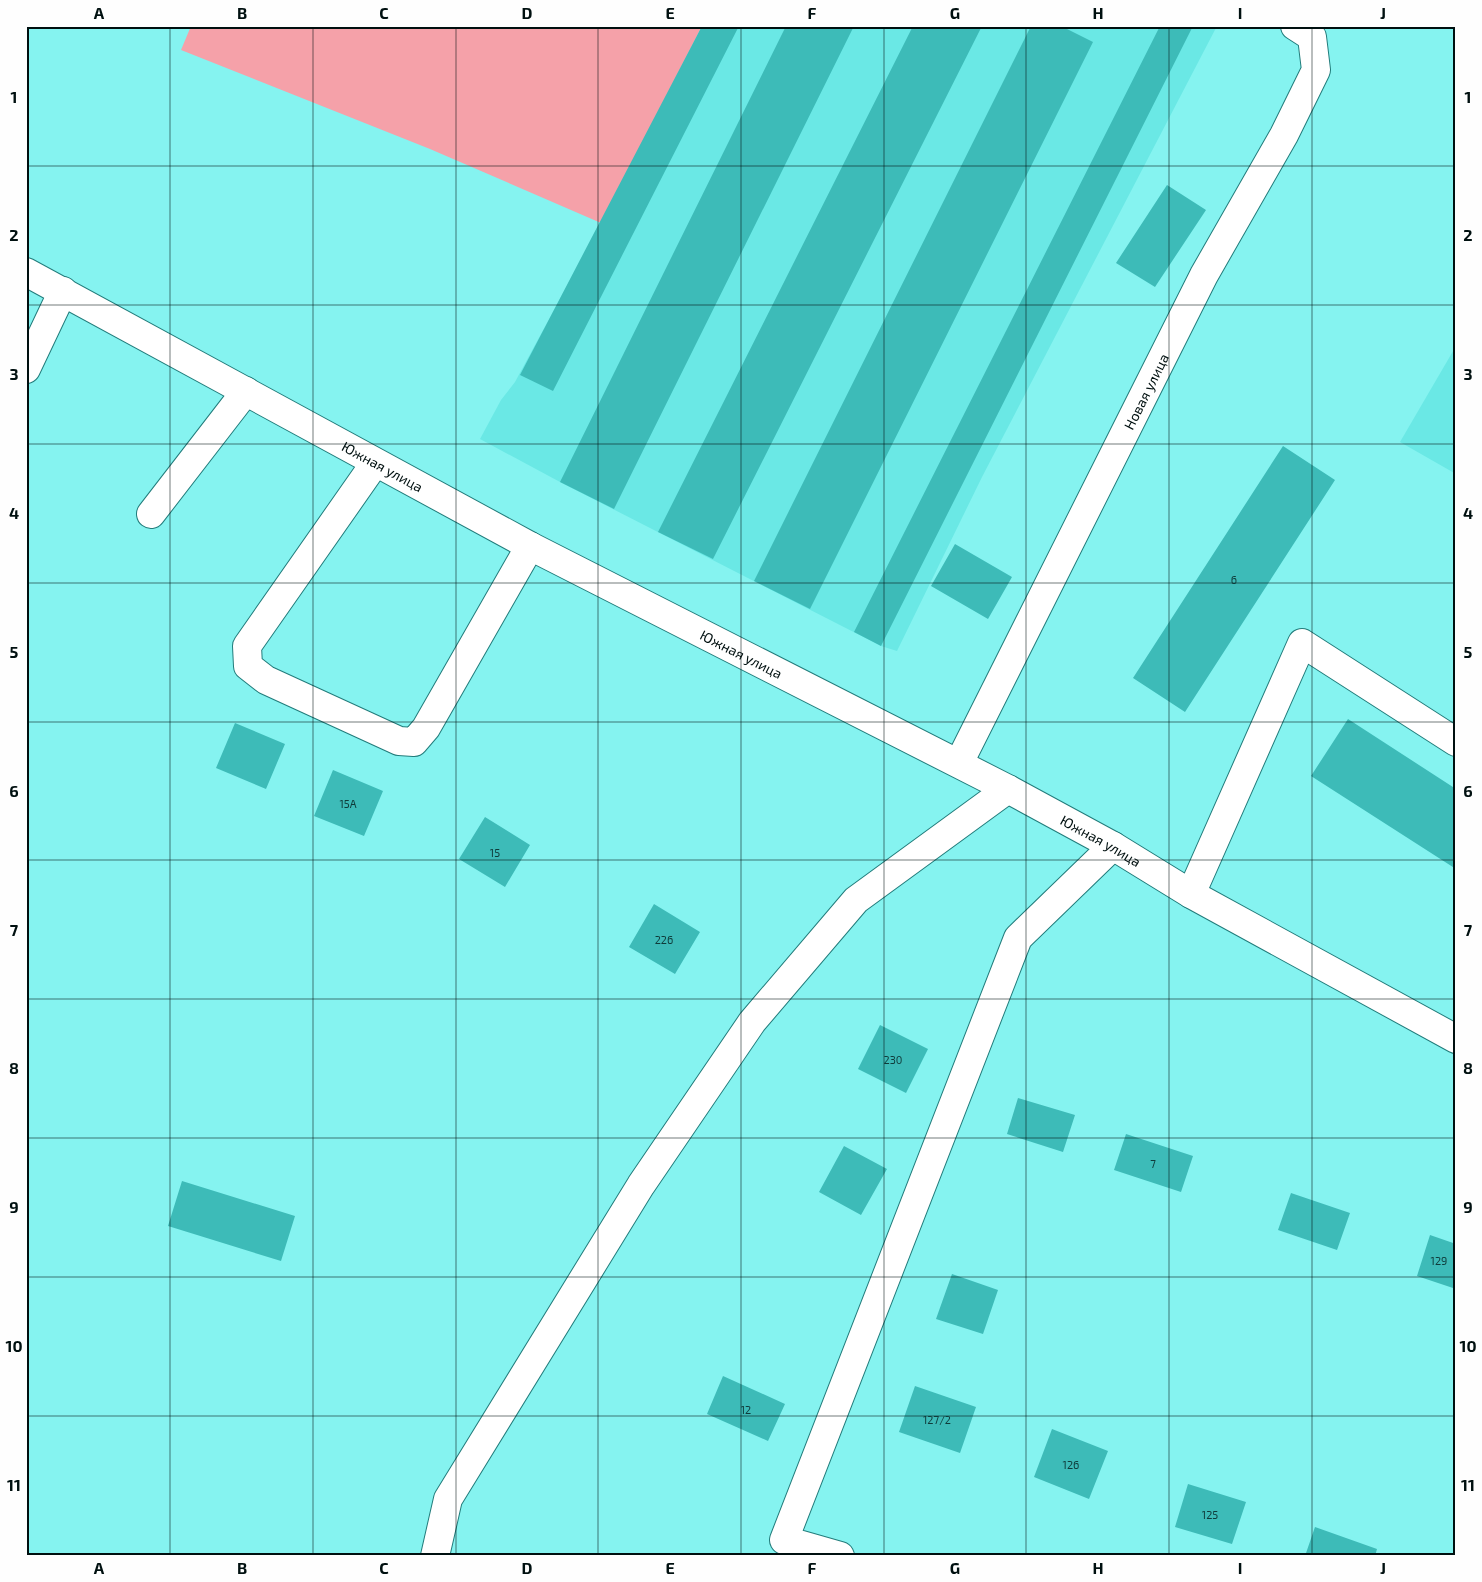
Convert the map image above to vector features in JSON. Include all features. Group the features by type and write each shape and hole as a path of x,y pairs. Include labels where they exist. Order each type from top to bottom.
{"street":[{"name":"Новая улица","path":"959,763 1204,275 1284,134 1316,70 1312,37 1295,26"},
{"name":"Южная улица","path":"26,272 530,546 1008,789 1113,846 1191,894 1456,1039"},
{"path":"26,369 63,291"},
{"path":"151,514 246,391"},
{"path":"375,463 248,646 248,666 266,680 399,741 414,742 426,728 530,546"},
{"path":"1191,894 1302,643 1456,742"},
{"path":"435,1556 448,1499 642,1185 752,1022 856,900 1008,789"},
{"path":"840,1556 784,1540 1018,938 1113,846"}],"shaded area":[{"path":"191,26 702,26 601,223 430,149 181,50"},
{"path":"702,26 1217,26 982,477 897,651 881,646 560,482 480,439 501,400 515,382 601,223"},
{"path":"1456,346 1456,474 1400,442"}],"building":[{"path":"702,26 739,26 553,391 520,375"},
{"path":"786,26 854,26 614,509 560,482"},
{"path":"913,26 982,26 713,559 658,532"},
{"path":"1031,26 1061,26 1093,42 810,609 754,581"},
{"path":"1160,26 1193,26 881,646 854,632"},
{"path":"1167,185 1206,210 1155,287 1116,263"},
{"path":"1283,446 1335,480 1185,712 1133,678"},
{"path":"955,544 1012,577 988,619 931,586"},
{"path":"1348,719 1456,789 1456,869 1311,776"},
{"path":"235,723 285,744 266,789 216,768"},
{"path":"333,770 383,791 364,836 314,816"},
{"path":"485,817 530,845 505,887 459,859"},
{"path":"654,904 700,932 675,974 629,947"},
{"path":"880,1025 928,1049 906,1093 858,1069"},
{"path":"1018,1098 1075,1115 1063,1152 1007,1134"},
{"path":"1126,1134 1193,1156 1181,1192 1114,1170"},
{"path":"844,1146 887,1169 861,1215 819,1192"},
{"path":"182,1181 295,1216 281,1261 168,1226"},
{"path":"1291,1193 1350,1213 1337,1250 1278,1230"},
{"path":"1430,1235 1456,1244 1456,1289 1417,1276"},
{"path":"952,1274 998,1290 983,1334 936,1319"},
{"path":"723,1376 785,1404 768,1441 707,1414"},
{"path":"915,1386 976,1407 960,1453 899,1432"},
{"path":"1052,1429 1108,1451 1089,1499 1034,1477"},
{"path":"1188,1484 1246,1502 1232,1544 1175,1527"},
{"path":"1315,1527 1377,1549 1375,1556 1305,1556"}]}
